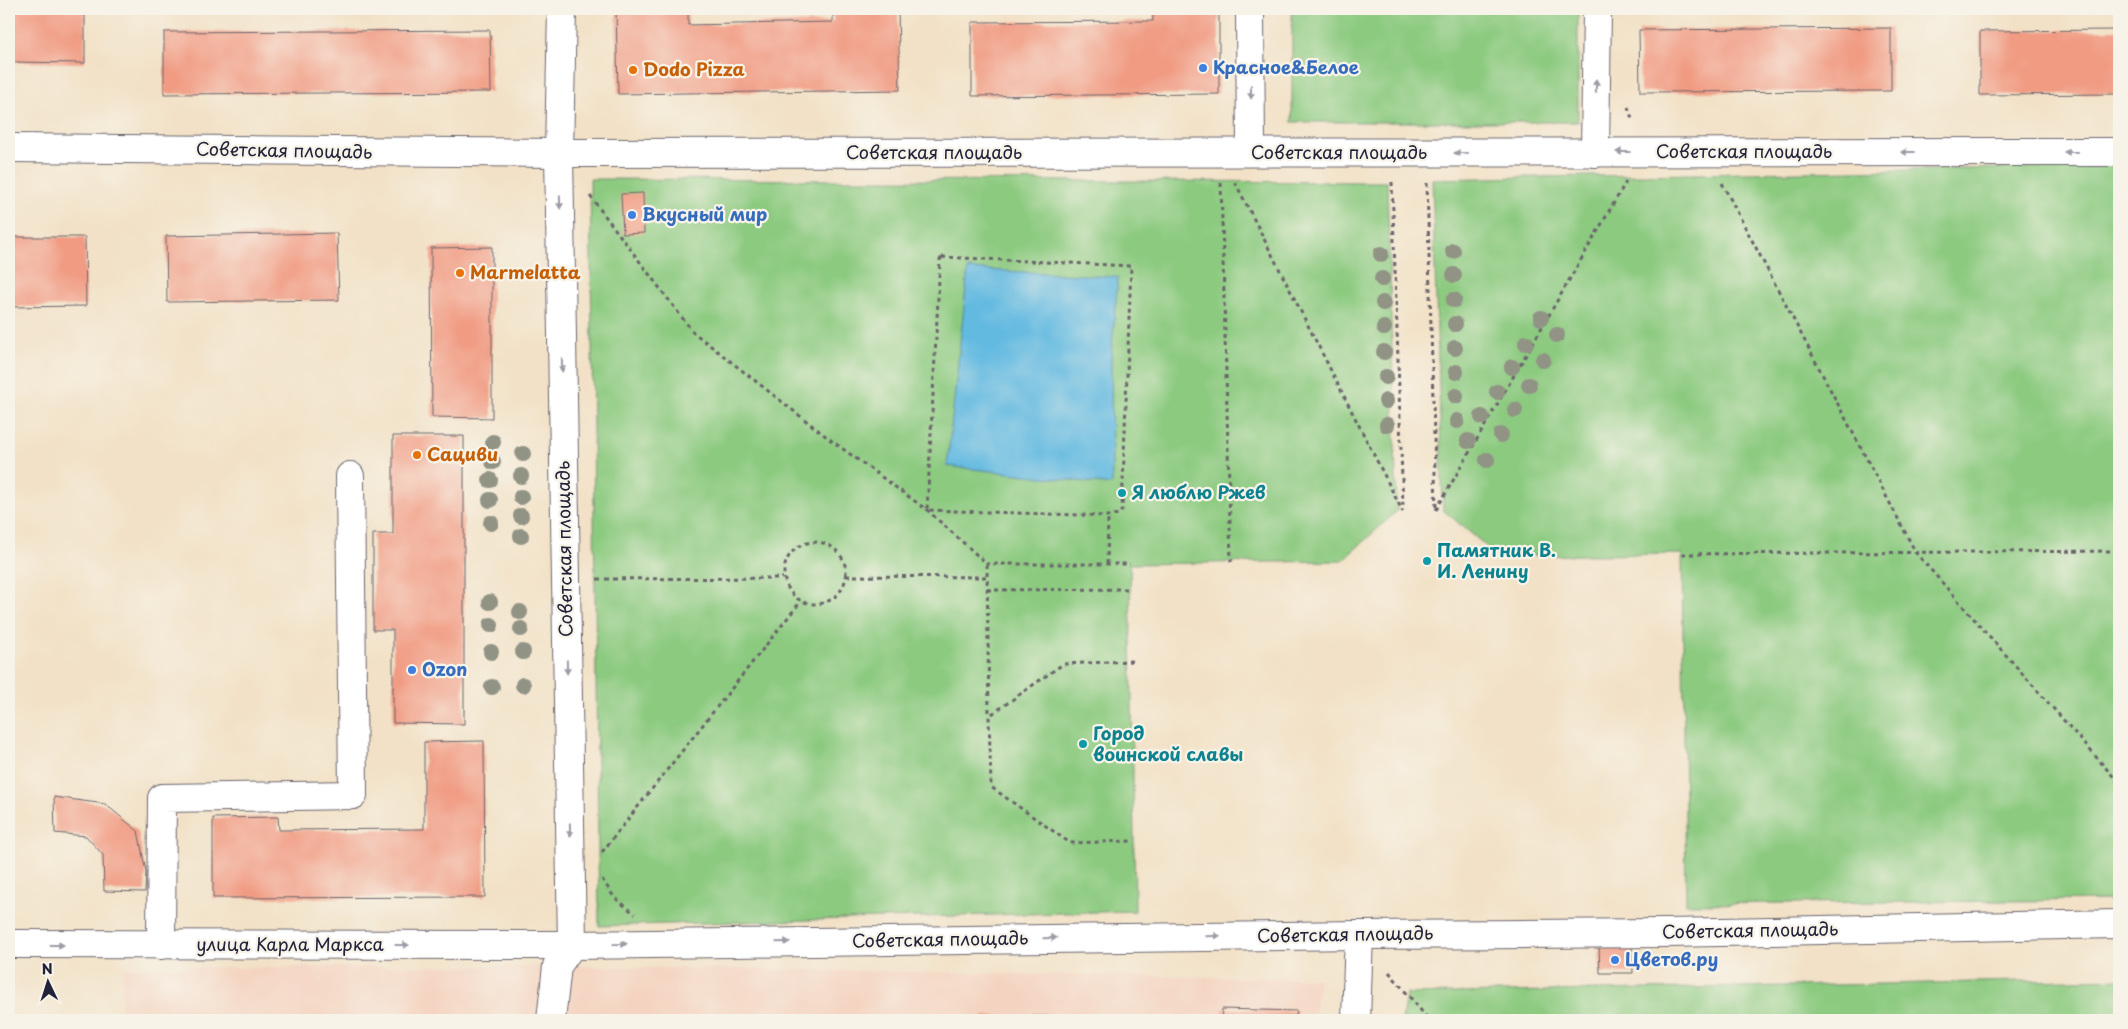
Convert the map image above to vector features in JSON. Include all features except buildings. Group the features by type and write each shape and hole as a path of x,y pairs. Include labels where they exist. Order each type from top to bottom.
{"street":[{"path":"559,153 562,9"},
{"path":"1250,9 1251,152"},
{"path":"1595,152 1597,9"},
{"name":"Советская площадь","path":"9,148 559,153 2119,152"},
{"name":"Советская площадь","path":"559,153 572,945 1677,933 2119,924"},
{"path":"161,945 162,798 353,795 350,476"},
{"path":"1356,1020 1359,935"},
{"name":"улица Карла Маркса","path":"9,944 572,945"},
{"path":"551,1020 557,966 572,945"}],"path":[{"path":"1426,153 1436,510 1643,152"},
{"path":"1220,153 1403,512 1391,153"},
{"path":"1220,153 1231,562"},
{"path":"1720,180 1916,553 2119,783"},
{"path":"586,190 693,332 832,441 927,510 987,564 1130,564"},
{"path":"942,257 1132,266 1122,510 1120,514 1108,516 927,510 940,260 942,257"},
{"path":"1107,564 1108,516"},
{"path":"814,542 825,543 834,549 841,557 846,576 843,586 830,601 820,604 810,604 793,596 787,588 784,578 784,567 791,553 804,544 814,542"},
{"path":"1682,554 2119,551"},
{"path":"987,564 988,716 991,786 1070,843 1134,841"},
{"path":"846,576 987,577"},
{"path":"594,579 784,578"},
{"path":"987,590 1131,589"},
{"path":"598,857 801,601"},
{"path":"988,716 1063,664 1132,661"},
{"path":"598,872 614,897 635,914"},
{"path":"1388,970 1429,1020"}],"shaded area":[{"path":"557,966 1319,979 1314,1020 120,1020 123,968"}],"green space":[{"path":"1292,9 1578,9 1578,122 1292,122"},
{"path":"2119,166 2119,900 1686,904 1682,554 1498,556 1443,510 1432,179"},
{"path":"590,179 1387,182 1397,511 1342,561 1130,564 1135,911 599,926"},
{"path":"2119,979 2119,1020 1402,1020 1406,994"}],"water":[{"path":"968,269 1118,277 1111,357 1112,485 947,466"}],"place":[{"name":"Красное&Белое","path":"1203,68"},
{"name":"Dodo Pizza","path":"633,70"},
{"name":"Вкусный мир","path":"632,215"},
{"name":"Marmelatta","path":"460,273"},
{"name":"Сациви","path":"417,455"},
{"name":"Я люблю Ржев","path":"1122,493"},
{"name":"Памятник В. И. Ленину","path":"1427,561"},
{"name":"Ozon","path":"412,670"},
{"name":"Город воинской славы","path":"1083,744"},
{"name":"Цветов.ру","path":"1615,960"}]}
